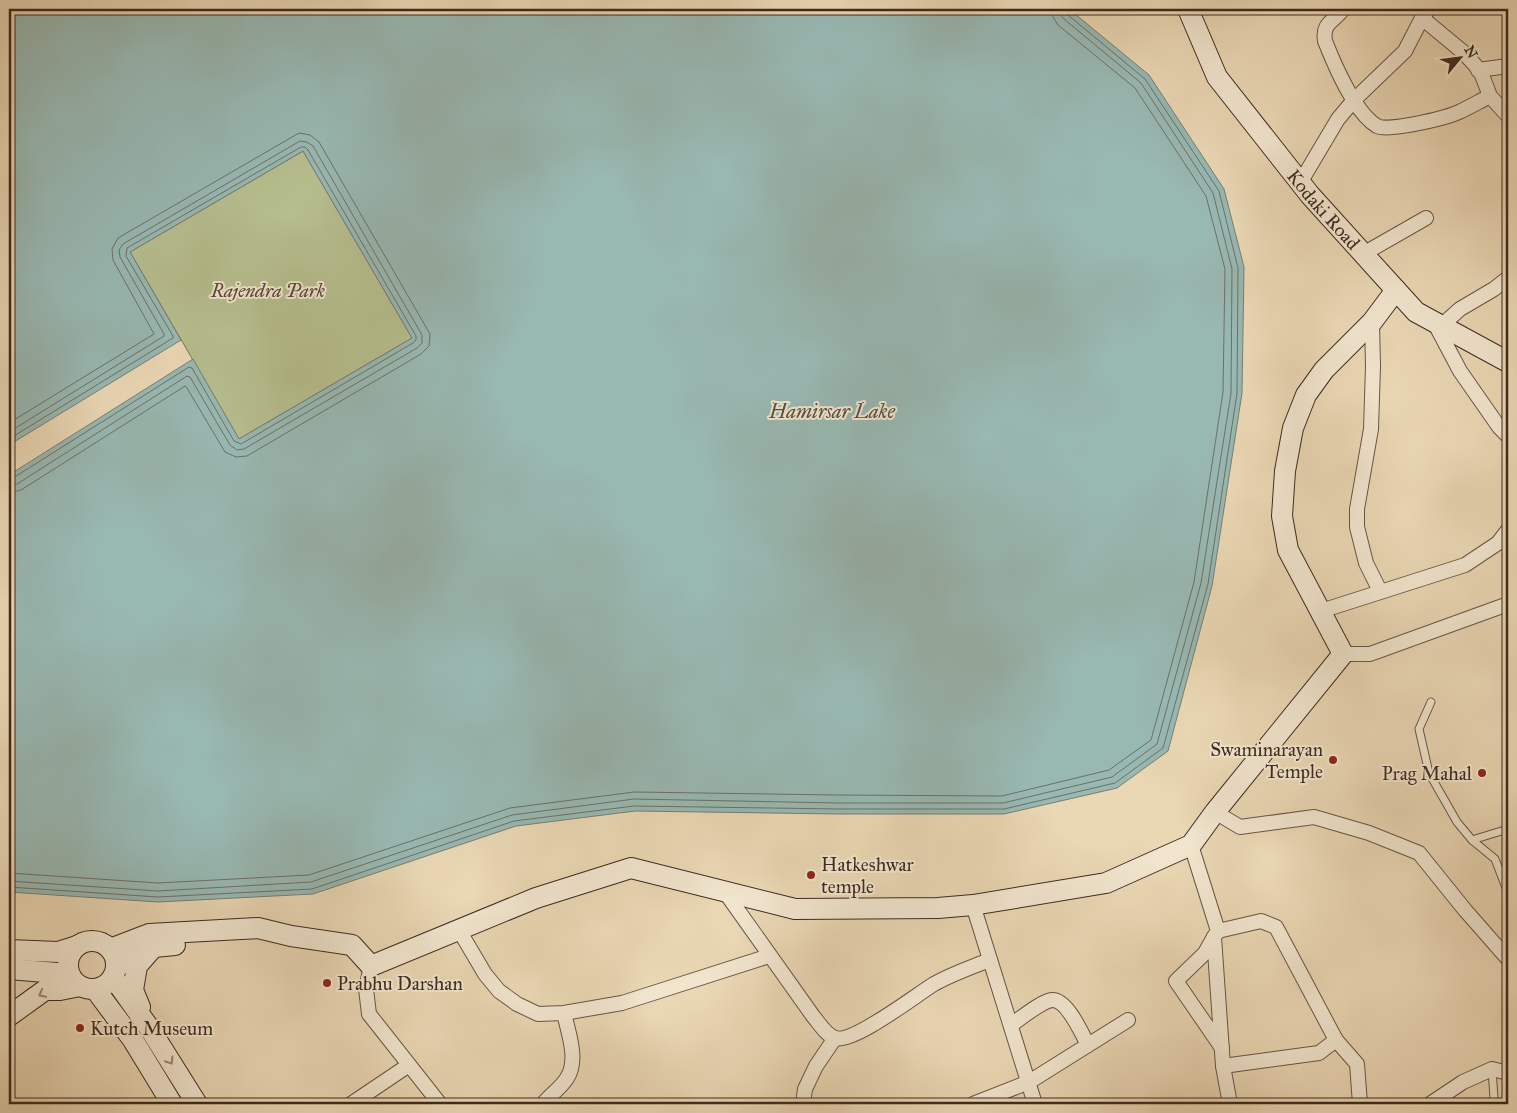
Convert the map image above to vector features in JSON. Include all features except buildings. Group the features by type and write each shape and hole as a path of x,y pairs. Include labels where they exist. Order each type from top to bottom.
{"street":[{"name":"Kodaki Road","path":"1188,9 1217,77 1300,183 1396,290 1416,312 1508,362"},
{"path":"1343,9 1327,24 1324,35 1327,46 1354,100 1377,126 1388,128 1441,118 1490,96"},
{"path":"1300,183 1338,119 1354,100 1405,51 1425,13 1478,70 1490,96 1508,116"},
{"path":"1478,70 1508,66"},
{"path":"1364,254 1426,218"},
{"path":"1508,278 1494,289 1437,324 1460,370 1499,427 1508,436"},
{"path":"1343,654 1288,550 1282,516 1285,471 1293,428 1306,395 1324,370 1372,322 1396,290"},
{"path":"1372,322 1373,366 1370,429 1357,509 1357,527 1366,563 1380,591"},
{"path":"1321,611 1465,565 1498,543 1508,530"},
{"path":"1343,654 1370,654 1508,604"},
{"path":"370,966 536,898 631,868 795,909 938,908 974,905 1106,883 1191,846 1215,812 1343,654"},
{"path":"1215,812 1240,827 1314,817 1369,834 1419,853 1464,910 1508,959"},
{"path":"1191,846 1216,934 1223,1066 1230,1104"},
{"path":"725,892 813,1016 835,1038 853,1036 934,984 990,960"},
{"path":"974,905 1030,1082 1035,1104"},
{"path":"1222,1049 1176,981 1205,953 1216,934 1261,921 1276,927 1336,1040 1357,1064 1360,1104"},
{"path":"9,969 103,987 113,965 149,934 258,928 291,936 352,945 370,966"},
{"path":"459,930 485,974 499,991 517,1004 538,1014 564,1013 622,1003 769,956"},
{"path":"113,965 154,947 291,936"},
{"path":"9,950 58,952 90,941 105,944 113,965 197,1104"},
{"path":"76,946 68,959 68,967 133,1040 172,1104"},
{"path":"150,1029 133,990 137,966 154,947"},
{"path":"370,966 366,989 370,1014 440,1104"},
{"path":"9,1016 45,990 60,990 82,983"},
{"path":"1011,1025 1046,1002 1057,1001 1063,1004 1070,1013 1088,1045"},
{"path":"543,1104 562,1085 572,1069 573,1059 564,1013"},
{"path":"973,1104 1030,1082 1128,1020"},
{"path":"803,1104 808,1081 835,1038"},
{"path":"1223,1066 1319,1053 1336,1040"},
{"path":"351,1104 409,1065"},
{"path":"1430,1104 1463,1082 1492,1069 1508,1072"}],"lane":[{"path":"1431,702 1419,730 1429,773 1457,822 1472,840 1495,859 1508,894"},
{"path":"1472,840 1508,829"},
{"path":"1492,1069 1494,1098"}],"green space":[{"name":"Rajendra Park","path":"303,151 412,338 239,439 130,252"}],"water":[{"name":"Hamirsar Lake","path":"9,9 1069,9 1149,75 1224,189 1244,267 1242,393 1212,586 1168,751 1117,788 1004,814 635,811 516,826 313,894 158,902 9,892 9,475 193,359 239,439 412,338 303,151 130,252 181,340 9,445"}],"place":[{"name":"Swaminarayan Temple","path":"1333,760"},
{"name":"Prag Mahal","path":"1482,773"},
{"name":"Hatkeshwar temple","path":"811,875"},
{"name":"Prabhu Darshan","path":"327,983"},
{"name":"Kutch Museum","path":"80,1028"}]}
